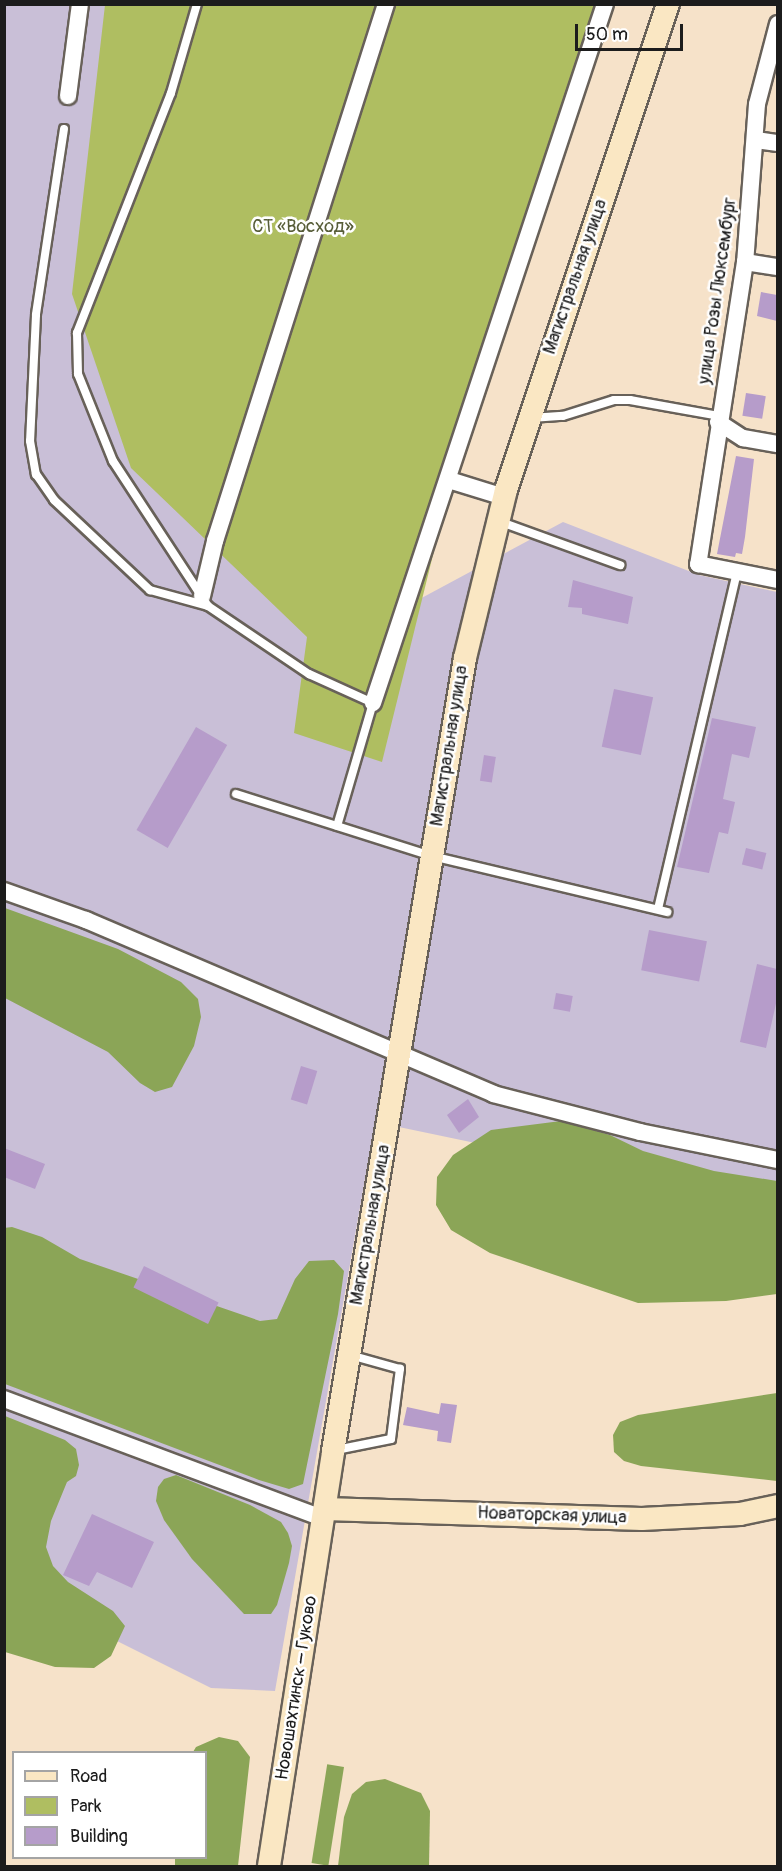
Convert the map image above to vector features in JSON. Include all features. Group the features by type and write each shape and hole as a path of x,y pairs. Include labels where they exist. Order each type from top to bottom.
{"main road":[{"name":"Магистральная улица","path":"324,1514 465,658 504,496 668,4"},
{"name":"Новаторская улица","path":"324,1514 642,1518 740,1514 777,1506"},
{"name":"Новошахтинск – Гуково","path":"269,1866 324,1514"}],"street":[{"path":"68,96 80,4"},
{"path":"205,601 215,541 386,4"},
{"path":"373,703 449,480 605,4"},
{"name":"улица Розы Люксембург","path":"737,572 698,564 718,419 745,262 757,104 777,24"},
{"path":"756,140 777,143"},
{"path":"745,262 777,267"},
{"path":"718,419 744,438 777,444"},
{"path":"449,480 504,496"},
{"path":"737,572 777,580"},
{"path":"4,891 86,920 493,1094 640,1132 777,1161"},
{"path":"4,1399 324,1514"}],"lane":[{"path":"197,4 171,93 77,333 78,375 112,461 205,601 309,674 373,703 337,826"},
{"path":"64,129 36,315 30,441 36,474 54,500 150,590 205,601"},
{"path":"529,418 563,416 614,400 630,400 718,419"},
{"path":"497,521 620,565"},
{"path":"657,909 737,572"},
{"path":"236,794 432,856 667,912"},
{"path":"333,1451 391,1439 400,1369 349,1355"}],"shaded area":[{"path":"4,5 139,5 336,644 563,522 699,575 777,592 777,1206 375,1122 275,1691 211,1688 5,1585"}],"green space":[{"name":"СТ «Восход»","path":"105,5 610,5 447,498 382,762 294,733 307,637 131,468 72,294"},
{"path":"5,908 118,949 181,982 198,999 201,1017 194,1046 172,1087 155,1092 140,1083 108,1052 5,998"},
{"path":"561,1121 610,1135 643,1151 714,1171 777,1181 777,1294 726,1301 638,1303 490,1253 451,1230 436,1205 437,1177 453,1155 491,1130"},
{"path":"12,1227 42,1237 80,1259 260,1321 277,1319 295,1279 309,1261 334,1260 344,1271 338,1314 303,1484 289,1489 259,1480 5,1384 4,1228"},
{"path":"777,1393 777,1481 641,1466 624,1461 614,1452 613,1435 620,1422 638,1415"},
{"path":"5,1416 65,1440 76,1449 79,1465 76,1476 67,1482 51,1521 46,1547 53,1566 68,1582 113,1611 125,1626 111,1656 94,1668 55,1667 5,1652"},
{"path":"176,1475 250,1505 281,1522 292,1546 277,1605 271,1614 244,1614 192,1559 164,1520 156,1501 158,1487 164,1479"},
{"path":"219,1737 238,1741 250,1757 238,1866 175,1866 175,1859 207,1859 207,1751 194,1751 196,1747"},
{"path":"327,1764 344,1767 328,1866 312,1863"},
{"path":"385,1779 421,1793 430,1811 429,1866 338,1866 344,1817 352,1794 366,1782"}],"building":[{"path":"761,292 777,295 777,321 757,316"},
{"path":"746,393 766,396 762,419 742,416"},
{"path":"736,456 754,459 742,554 736,553 735,557 717,554"},
{"path":"573,580 633,597 628,624 582,614 582,608 568,607"},
{"path":"614,689 653,697 641,755 602,747"},
{"path":"712,718 756,727 749,758 732,754 723,799 735,802 728,834 719,832 709,873 677,867"},
{"path":"196,727 227,745 168,848 137,830"},
{"path":"484,755 496,757 492,783 480,781"},
{"path":"746,848 766,853 762,870 742,864"},
{"path":"649,930 707,941 699,982 641,970"},
{"path":"757,964 777,969 777,999 766,1048 740,1042"},
{"path":"556,993 573,996 570,1012 553,1009"},
{"path":"301,1066 317,1071 307,1104 291,1099"},
{"path":"468,1099 479,1117 459,1133 447,1115"},
{"path":"4,1148 45,1164 35,1189 4,1177"},
{"path":"144,1266 219,1302 208,1324 133,1288"},
{"path":"441,1403 457,1405 451,1443 437,1441 438,1431 403,1425 407,1407 439,1414"},
{"path":"92,1514 154,1542 132,1588 97,1572 89,1586 63,1575"}]}
